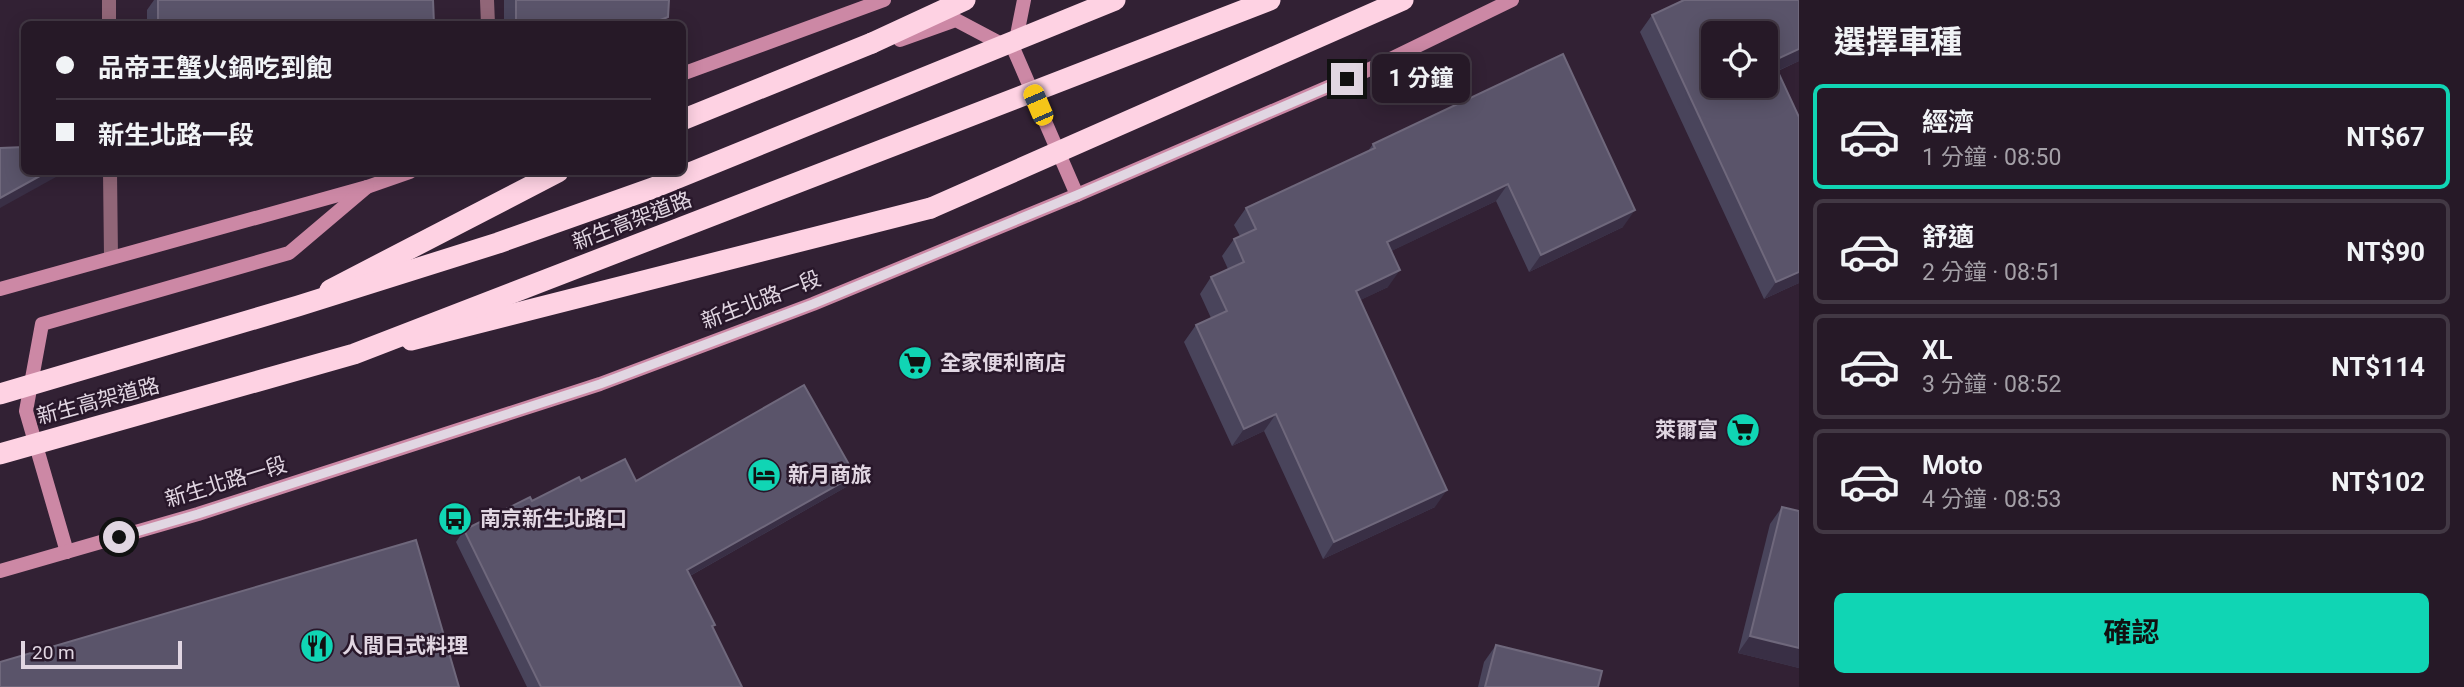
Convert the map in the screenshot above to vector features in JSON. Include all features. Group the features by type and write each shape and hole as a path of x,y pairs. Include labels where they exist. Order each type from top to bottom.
{"highway":[{"path":"686,118 872,43 965,0"},
{"name":"新生高架道路","path":"686,175 1115,0"},
{"name":"新生高架道路","path":"0,454 354,354 1270,0"},
{"path":"354,354 931,208 1403,0"},
{"path":"298,306 552,175"},
{"name":"新生高架道路","path":"0,394 298,306 498,243 685,175"}],"street":[{"path":"109,0 109,21"},
{"path":"487,0 488,21"},
{"path":"686,73 884,0"},
{"path":"1024,0 1014,50 1077,195"},
{"name":"新生北路一段","path":"0,571 198,514 600,384 813,304 1077,195 1370,69 1512,0"},
{"path":"686,113 956,20 1014,50"},
{"path":"110,175 111,257"},
{"path":"0,289 367,187 401,175"},
{"path":"66,552 26,411 42,324 289,253 367,187"}],"building":[{"path":"158,0 433,0 434,21 158,21"},
{"path":"516,0 669,0 668,17 658,21 516,21"},
{"path":"1684,0 1799,0 1799,49 1778,59 1778,21 1701,21 1701,98 1778,98 1778,72 1799,117 1799,272 1776,282 1652,15"},
{"path":"1563,54 1635,210 1541,255 1508,184 1387,242 1400,270 1356,291 1447,490 1334,542 1276,414 1244,429 1196,325 1227,311 1211,277 1244,262 1234,239 1256,229 1246,208 1375,148 1373,144"},
{"path":"21,147 21,175 42,175 0,198 0,148"},
{"path":"804,385 855,475 687,570 742,687 541,687 464,530 530,497 532,501 579,477 581,481 625,459 636,481"},
{"path":"1782,507 1799,511 1799,648 1750,636"},
{"path":"416,540 459,687 0,687 0,662"},
{"path":"1496,645 1602,671 1598,687 1485,687"}],"place":[{"name":"全家便利商店","path":"915,363"},
{"name":"萊爾富","path":"1743,430"},
{"name":"新月商旅","path":"764,475"},
{"name":"南京新生北路口","path":"455,519"},
{"name":"人間日式料理","path":"317,646"}],"route":[{"path":"119,537 600,384 813,304 1347,79"}]}
